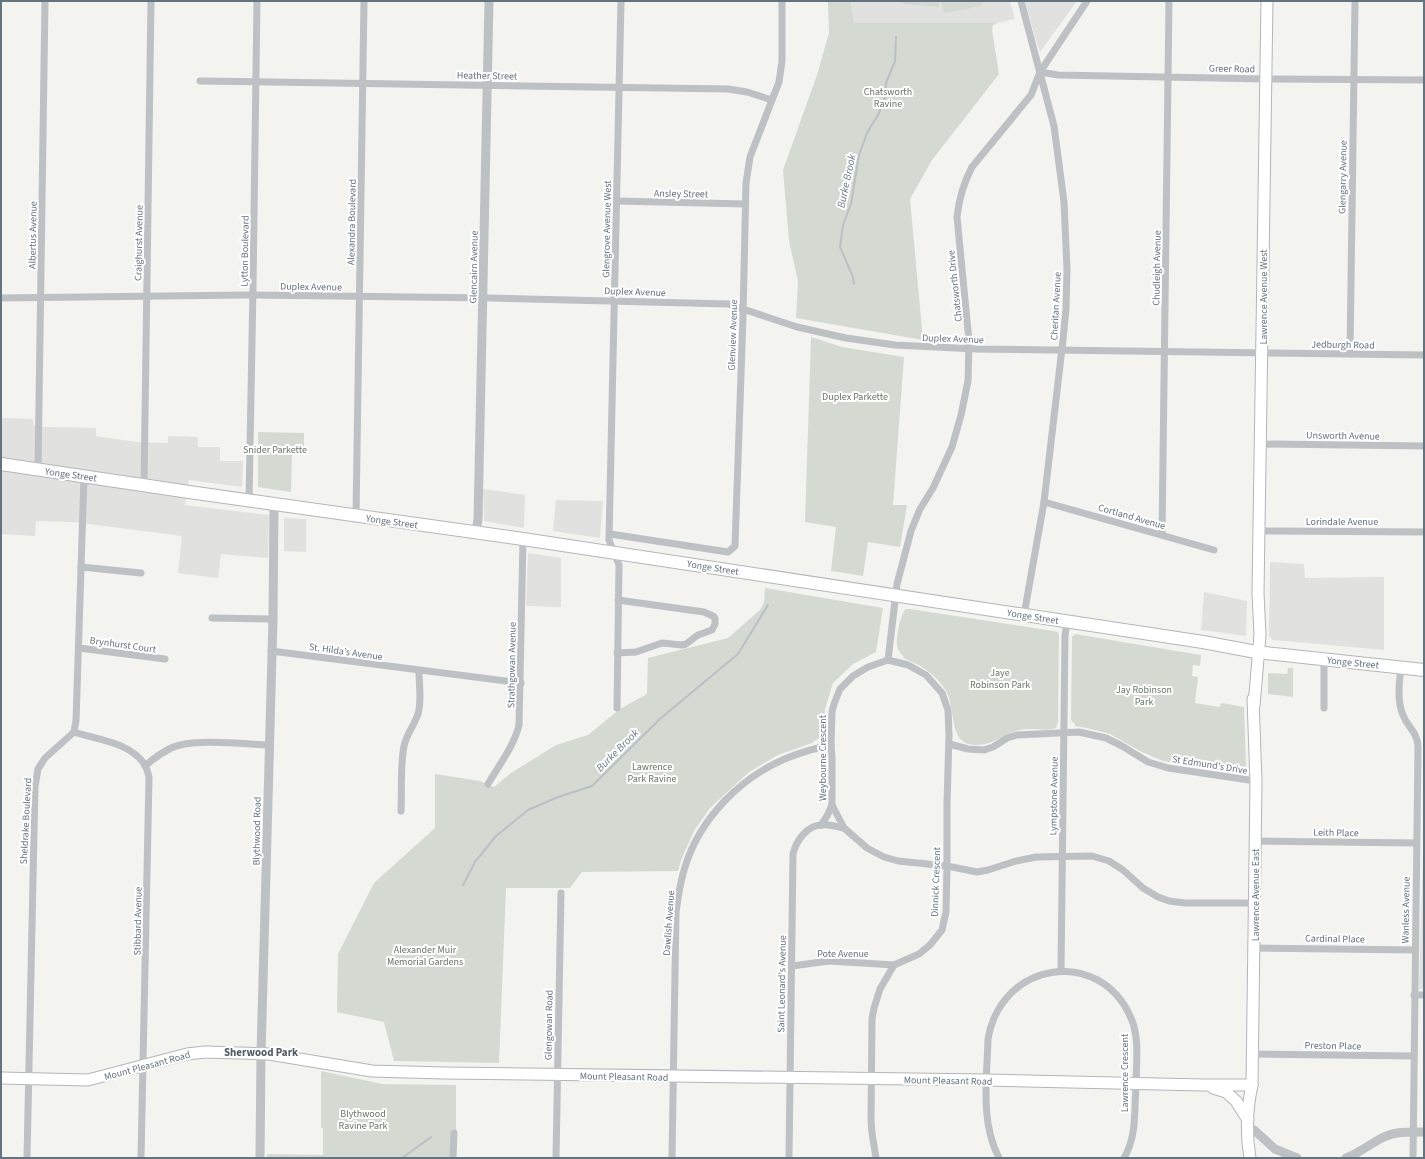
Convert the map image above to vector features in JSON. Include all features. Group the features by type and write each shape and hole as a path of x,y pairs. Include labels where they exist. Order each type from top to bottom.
{"main road":[{"name":"Lawrence Avenue West","path":"1256,652 1255,611 1258,593 1261,444 1262,261 1267,1"},
{"name":"Yonge Street","path":"1,464 249,501 614,552 1256,652 1424,670"},
{"name":"Lawrence Avenue East","path":"1251,1158 1254,1130 1252,1054 1255,903 1256,781 1254,706 1256,652"},
{"name":"Mount Pleasant Road","path":"1,1078 88,1080 198,1052 261,1054 372,1071 1252,1085"},
{"path":"1203,1085 1226,1092 1236,1101 1248,1120"},
{"name":"Lawrence Avenue East","path":"1251,1158 1248,1148 1248,1120 1249,1100 1252,1085"}],"street":[{"name":"Albertus Avenue","path":"38,470 42,297 45,1"},
{"name":"Craighurst Avenue","path":"144,485 148,296 151,1"},
{"name":"Lytton Boulevard","path":"249,501 257,1"},
{"name":"Alexandra Boulevard","path":"356,516 364,1"},
{"name":"Glencairn Avenue","path":"476,533 478,519 490,1"},
{"name":"Glengrove Avenue West","path":"616,708 619,565 609,540 621,1"},
{"name":"Glenview Avenue","path":"610,534 728,552 735,546 744,308 746,183 750,157 779,82 782,61 782,1"},
{"name":"Cheritan Avenue","path":"1021,1 1034,55 1054,126 1067,237 1067,279 1062,350 1044,502 1024,615"},
{"name":"Chatsworth Drive","path":"895,596 915,520 946,461 956,434 962,415 968,381 969,349 957,217 959,200 966,178 972,167 1031,95 1040,72 1087,1"},
{"name":"Chudleigh Avenue","path":"1162,535 1169,1"},
{"name":"Glengarry Avenue","path":"1350,354 1355,1"},
{"name":"Greer Road","path":"1040,72 1058,75 1424,80"},
{"name":"Heather Street","path":"200,81 735,90 747,92 772,100"},
{"name":"Ansley Street","path":"617,201 745,204"},
{"name":"Duplex Avenue","path":"1,298 253,296 614,300 728,304 744,308 797,327 846,338 895,346 969,349 1262,353"},
{"name":"Jedburgh Road","path":"1262,353 1424,355"},
{"name":"Unsworth Avenue","path":"1261,444 1424,446"},
{"path":"84,477 79,648 76,721 74,732 122,746 135,755 145,766 170,748 185,744 269,745"},
{"name":"Cortland Avenue","path":"1044,502 1214,550"},
{"name":"Blythwood Road","path":"260,1158 261,1054 273,619 274,504"},
{"name":"Lorindale Avenue","path":"1259,530 1424,532"},
{"name":"Strathgowan Avenue","path":"488,784 518,733 521,683 523,539"},
{"path":"81,566 141,573"},
{"path":"895,596 888,660 917,669 926,675 942,693 948,710 949,744"},
{"path":"617,653 636,652 662,643 682,645 698,635 712,630 716,624 713,616 704,612 618,600"},
{"path":"212,618 273,619"},
{"name":"Lympstone Avenue","path":"1061,971 1065,636 1067,622"},
{"name":"Brynhurst Court","path":"79,648 165,659"},
{"name":"St. Hilda’s Avenue","path":"271,651 521,683"},
{"path":"1324,659 1324,708"},
{"name":"Weybourne Crescent","path":"888,660 860,670 849,679 840,689 832,712 832,805 844,828 862,845 884,857 905,862 947,866 969,871 981,871 1030,858 1092,856 1109,861 1143,888 1158,897 1169,901 1185,903 1255,903"},
{"name":"Wanless Avenue","path":"1401,668 1399,689 1400,709 1405,719 1415,732 1418,743 1412,1158"},
{"path":"402,811 403,756 409,731 417,717 419,710 418,671"},
{"name":"Sheldrake Boulevard","path":"27,1158 35,786 38,769 45,758 74,732"},
{"name":"St Edmund's Drive","path":"949,744 968,749 984,750 993,747 1007,738 1017,735 1079,732 1100,736 1115,742 1148,762 1168,768 1256,781"},
{"name":"Dinnick Crescent","path":"894,965 927,949 936,940 942,930 946,912 949,744"},
{"name":"Dawlish Avenue","path":"672,1158 676,912 683,873 692,849 701,832 715,812 728,797 747,780 773,764 799,753 831,745"},
{"name":"Stibbard Avenue","path":"141,1158 149,777 145,766"},
{"path":"832,805 821,825 844,828"},
{"name":"Saint Leonard's Avenue","path":"789,1158 793,854 795,846 802,835 821,825"},
{"name":"Leith Place","path":"1255,841 1416,843"},
{"name":"Glengowan Road","path":"556,1158 561,893"},
{"name":"Cardinal Place","path":"1254,948 1415,950"},
{"name":"Pote Avenue","path":"792,966 829,961 894,965"},
{"path":"876,1158 872,1133 872,1019 874,1008 884,981 894,965"},
{"name":"Lawrence Crescent","path":"999,1158 990,1136 987,1118 988,1038 990,1027 999,1006 1012,991 1027,980 1044,974 1061,971 1080,974 1096,980 1110,989 1126,1008 1132,1019 1135,1032 1136,1055 1134,1130 1131,1144 1124,1158"},
{"path":"1414,995 1424,995"},
{"name":"Preston Place","path":"1252,1054 1413,1056"},
{"path":"1254,1130 1275,1148 1297,1158"},
{"path":"1346,1158 1385,1136 1394,1133 1424,1132"},
{"path":"453,1158 454,1133"}],"shaded area":[{"path":"851,1 1010,1 1015,19 997,23 854,23"},
{"path":"1025,1 1077,1 1040,52 1036,41"},
{"path":"1,418 33,419 34,426 96,428 96,436 137,442 168,443 168,436 198,437 198,447 220,447 220,461 243,461 242,487 189,480 185,505 269,515 268,558 221,554 218,578 178,573 182,536 73,522 36,521 35,536 1,534"},
{"path":"483,489 525,495 524,528 484,521"},
{"path":"556,500 603,501 600,538 553,531"},
{"path":"284,518 306,519 306,552 284,551"},
{"path":"528,553 561,558 561,607 526,606"},
{"path":"1270,562 1304,564 1305,578 1384,577 1384,650 1273,640 1269,636"},
{"path":"1204,592 1247,601 1246,636 1201,630"},
{"path":"1424,820 1424,989 1419,989"}],"green space":[{"name":"Chatsworth Ravine","path":"828,1 851,1 854,23 997,23 993,25 992,30 999,74 932,160 910,199 923,340 796,318 798,281 789,241 783,170 817,75 829,33"},
{"path":"903,1 939,1 939,7 903,4"},
{"path":"941,1 982,1 982,6 944,13"},
{"name":"Duplex Parkette","path":"811,337 842,347 904,357 893,505 907,505 900,547 868,542 863,576 831,571 836,527 805,522"},
{"name":"Snider Parkette","path":"258,432 304,433 304,449 292,449 291,492 258,487"},
{"name":"Alexander Muir Memorial Gardens","path":"765,588 883,608 876,652 853,664 833,683 825,709 824,732 819,738 812,743 778,755 749,772 710,808 694,831 681,860 678,871 582,872 570,888 506,888 499,1063 394,1061 384,1022 337,1012 338,954 374,883 435,828 435,774 480,781 494,787 511,773 556,745 588,735 620,709 647,694 648,658 728,638 760,610 764,603"},
{"name":"Jaye Robinson Park","path":"906,609 1058,632 1058,722 1056,728 1047,730 1020,730 994,741 977,745 968,744 961,740 954,726 949,699 942,685 928,671 903,658 904,657 898,649 897,642 899,626"},
{"name":"Jay Robinson Park","path":"1075,634 1201,655 1200,666 1193,665 1192,676 1198,677 1195,703 1219,707 1222,703 1244,707 1246,767 1241,774 1163,761 1142,752 1110,734 1075,726 1071,720 1072,637"},
{"path":"1288,668 1293,668 1293,697 1268,694 1268,673 1287,674"},
{"name":"Blythwood Ravine Park","path":"321,1071 382,1084 456,1085 456,1138 450,1140 450,1158 267,1158 267,1154 323,1155 323,1128 321,1128"}],"waterway":[{"name":"Burke Brook","path":"854,284 853,277 840,247 843,225 851,204 859,155 867,133 878,115 885,98 886,83 895,61 896,37"},
{"name":"Burke Brook","path":"463,885 475,862 496,836 528,810 558,797 592,786 661,718 738,654 768,605"},
{"name":"Burke Brook","path":"402,1158 431,1137"}],"district":[{"name":"Sherwood Park","path":"261,1052"}],"park label":[{"name":"Lawrence Park Ravine","path":"652,772"}]}
